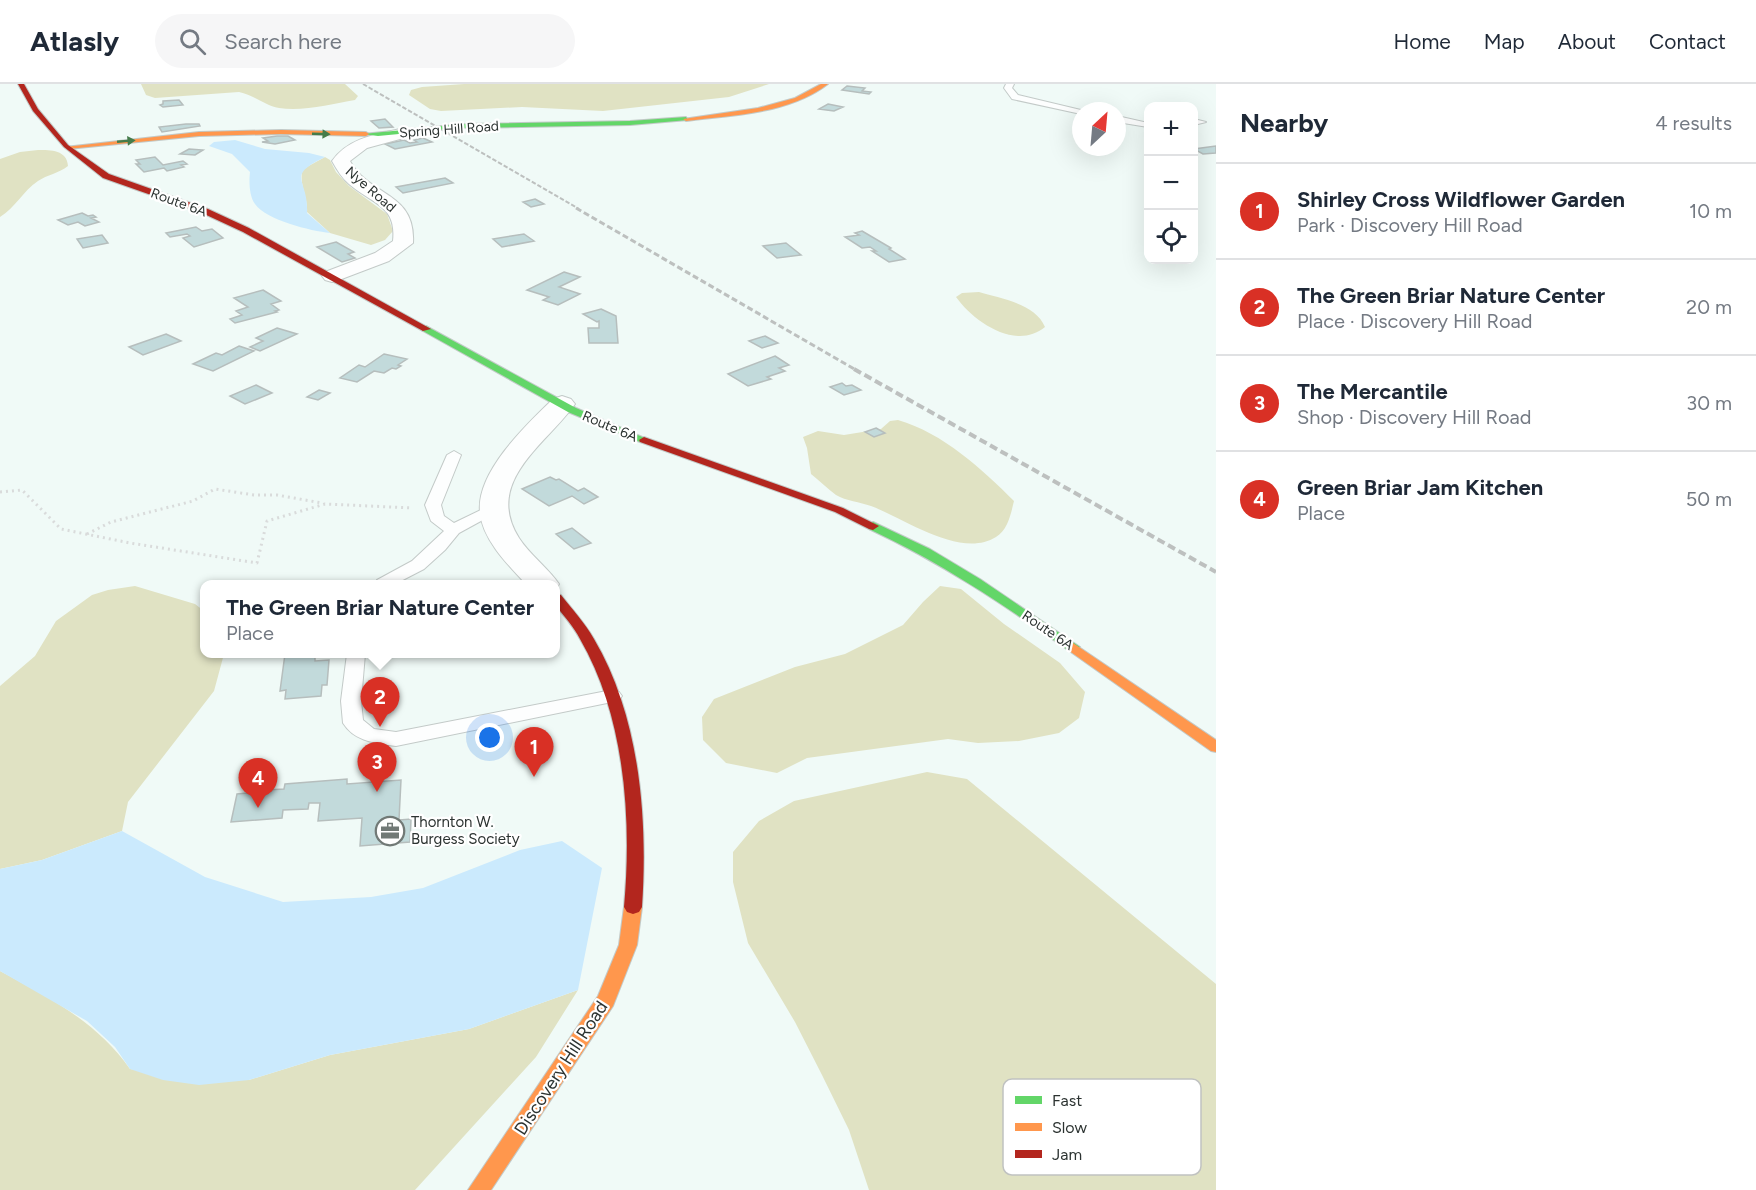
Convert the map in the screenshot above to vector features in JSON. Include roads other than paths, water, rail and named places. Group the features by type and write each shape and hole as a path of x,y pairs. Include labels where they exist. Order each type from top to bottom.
{"main road":[{"name":"Route 6A","path":"21,84 34,110 68,147 106,176 224,219 332,276 561,404 649,442 839,510 904,540 1030,617 1216,747"},
{"name":"Spring Hill Road","path":"68,147 199,134 405,133 461,126 610,125 691,119 739,113 784,103 825,84"},
{"name":"Discovery Hill Road","path":"479,1190 606,1000 628,945 636,887 635,822 627,749 612,696 588,640 560,604"}],"street":[{"name":"Nye Road","path":"332,276 382,257 403,243 406,232 400,214 386,200 343,168 341,161 352,149 405,133"},
{"path":"539,580 510,547 498,526 494,510 499,483 511,463 561,404"}],"lane":[{"path":"1010,84 1008,88 1015,97 1072,109"},
{"path":"1126,121 1144,124"},
{"path":"453,530 437,518 433,505 454,455"},
{"path":"391,580 418,565 439,547 453,530 494,510"},
{"path":"356,658 351,701 354,723 369,735 396,739 612,696"}],"water":[{"path":"235,140 265,149 309,153 325,157 305,169 301,179 307,201 307,213 330,233 290,224 261,210 252,197 250,172 232,154 209,146 214,142"},
{"path":"122,831 205,877 283,902 371,897 423,888 520,850 562,841 602,868 578,990 469,1029 330,1055 249,1080 199,1085 163,1080 130,1069 115,1047 87,1021 0,971 0,869 42,860"}],"railway":[{"path":"363,84 579,209"},
{"path":"576,208 856,370"},
{"path":"854,369 1216,572"}],"place":[{"name":"The Green Briar Nature Center","path":"380,727"},
{"name":"Shirley Cross Wildflower Garden","path":"534,777"},
{"name":"The Mercantile","path":"377,792"},
{"name":"Green Briar Jam Kitchen","path":"258,808"},
{"name":"Thornton W. Burgess Society","path":"390,831"}]}
